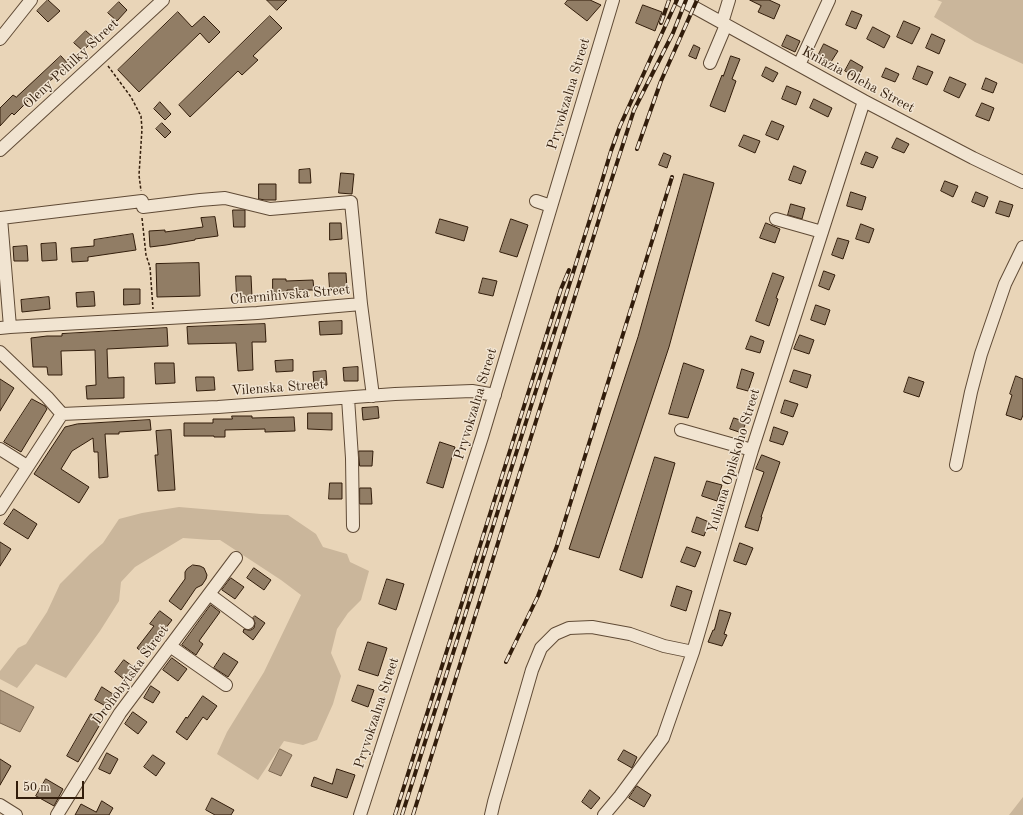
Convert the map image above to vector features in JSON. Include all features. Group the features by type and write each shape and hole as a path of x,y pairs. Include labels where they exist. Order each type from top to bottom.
{"street":[{"path":"0,39 31,0"},
{"name":"Oleny Pchilky Street","path":"0,150 163,0"},
{"name":"Pryvokzalna Street","path":"360,815 482,437 613,0"},
{"name":"Kniazia Oleha Street","path":"681,0 798,66 973,158 1023,182"},
{"path":"710,63 724,24 729,0"},
{"path":"798,66 829,0"},
{"name":"Yuliana Opilskoho Street","path":"604,815 663,738 693,652 752,450 864,101"},
{"name":"Chernihivska Street","path":"225,198 270,209 351,202 361,304 257,313 5,328 1,218 142,204 225,198"},
{"path":"536,201 551,206"},
{"path":"776,219 822,232"},
{"path":"956,465 971,392 981,354 1005,284 1023,247"},
{"path":"361,304 373,396"},
{"path":"0,352 47,397 62,414 0,509"},
{"name":"Vilenska Street","path":"62,414 218,407 373,396 472,391 494,395"},
{"path":"348,398 352,458 352,526"},
{"path":"681,430 752,450"},
{"path":"0,449 27,466"},
{"name":"Drohobytska Street","path":"57,815 120,713 236,558"},
{"path":"209,594 248,623"},
{"path":"492,815 494,802 532,670 541,648 555,634 569,628 592,627 630,634 664,646 693,652"},
{"path":"170,646 226,685"},
{"path":"0,805 16,815"}],"path":[{"path":"101,57 130,97 141,116 142,129 139,175 146,255 150,267 154,319"}],"shaded area":[{"path":"937,0 1023,0 1023,64 975,42 934,17 942,2"},
{"path":"179,507 288,515 316,534 323,547 347,554 350,562 369,571 361,600 348,613 337,629 331,653 341,676 333,704 317,740 303,745 284,741 258,780 217,754 227,732 264,672 301,595 220,540 183,538 135,567 121,582 119,601 100,631 66,678 36,664 17,688 0,679 0,671 18,648 26,644 47,612 60,584 103,543 119,519 142,513"},
{"path":"0,690 34,707 20,732 0,723"},
{"path":"280,749 292,755 281,776 269,771"},
{"path":"1023,797 1023,815 1009,815"}],"building":[{"path":"48,0 60,11 48,22 37,11"},
{"path":"267,0 287,0 277,10"},
{"path":"568,0 590,0 601,5 587,21 565,4"},
{"path":"750,0 769,0 780,5 774,19 758,12 761,6"},
{"path":"119,2 127,10 117,21 108,13"},
{"path":"643,5 662,12 655,31 636,23"},
{"path":"852,11 862,15 856,29 846,25"},
{"path":"178,12 192,27 204,16 220,32 209,43 200,33 139,92 118,70"},
{"path":"270,16 282,28 253,56 258,60 242,75 238,71 190,117 179,105"},
{"path":"904,21 920,28 912,44 897,37"},
{"path":"873,27 890,36 884,48 867,39"},
{"path":"86,31 95,39 83,51 74,43"},
{"path":"932,34 945,40 939,54 926,48"},
{"path":"787,35 800,41 795,52 782,46"},
{"path":"824,44 838,51 831,62 818,56"},
{"path":"694,45 700,48 696,59 689,56"},
{"path":"61,56 69,65 45,85 46,86 14,115 12,113 0,126 0,108 13,95 16,97"},
{"path":"731,56 740,59 732,79 736,81 725,112 710,106"},
{"path":"851,60 863,67 857,78 845,71"},
{"path":"918,66 933,72 927,85 913,79"},
{"path":"766,67 778,73 773,82 762,76"},
{"path":"886,68 899,74 895,82 882,77"},
{"path":"950,77 966,84 959,98 944,91"},
{"path":"986,78 997,83 993,93 982,89"},
{"path":"787,86 801,92 796,105 782,99"},
{"path":"814,99 832,108 828,117 810,108"},
{"path":"160,102 171,114 165,120 154,109"},
{"path":"982,103 994,108 989,121 976,116"},
{"path":"772,121 784,126 778,140 766,135"},
{"path":"162,123 171,132 165,138 156,129"},
{"path":"744,135 760,141 755,153 739,146"},
{"path":"897,138 909,144 904,153 892,148"},
{"path":"866,152 878,157 873,168 861,164"},
{"path":"664,153 671,156 667,168 659,165"},
{"path":"794,166 806,171 801,184 789,180"},
{"path":"310,169 311,183 299,183 299,170"},
{"path":"341,173 354,174 352,194 339,193"},
{"path":"684,174 714,183 669,347 599,558 569,549 638,337"},
{"path":"945,181 958,186 953,197 941,191"},
{"path":"259,184 276,184 276,200 259,199"},
{"path":"851,192 866,197 862,210 847,206"},
{"path":"976,192 988,197 984,207 972,202"},
{"path":"1000,201 1013,205 1009,217 996,213"},
{"path":"791,204 805,208 802,219 788,215"},
{"path":"233,210 245,210 245,227 234,227"},
{"path":"215,217 218,236 150,247 149,231 165,230 165,232 203,227 201,218"},
{"path":"440,219 468,227 464,241 436,233"},
{"path":"511,219 528,225 517,257 500,252"},
{"path":"330,223 341,223 342,239 330,240"},
{"path":"766,223 780,229 775,243 760,238"},
{"path":"861,224 874,229 869,243 856,239"},
{"path":"133,234 136,250 88,257 88,261 72,262 71,248 94,246 94,240"},
{"path":"838,238 849,241 843,259 832,255"},
{"path":"56,243 57,260 42,261 41,244"},
{"path":"27,246 28,261 14,261 13,247"},
{"path":"199,263 200,296 157,297 156,264"},
{"path":"824,271 835,275 829,290 819,286"},
{"path":"329,273 346,273 347,289 330,290"},
{"path":"773,273 784,277 776,298 778,299 769,326 756,321"},
{"path":"236,276 251,276 252,297 237,297"},
{"path":"483,278 497,281 493,296 479,293"},
{"path":"273,279 286,279 286,281 313,280 314,290 287,290 287,294 273,294"},
{"path":"124,289 140,289 140,304 124,305"},
{"path":"94,292 95,306 77,307 76,293"},
{"path":"49,297 50,309 22,312 21,300"},
{"path":"816,305 830,310 825,325 811,320"},
{"path":"342,321 342,334 320,335 319,322"},
{"path":"265,324 266,342 252,342 253,370 238,371 236,343 188,344 187,327"},
{"path":"167,328 168,346 107,349 108,378 124,377 124,398 87,399 86,386 96,385 95,350 61,351 62,375 48,375 47,367 33,367 31,338 62,336 62,334"},
{"path":"800,335 814,340 809,354 794,349"},
{"path":"751,336 764,341 760,353 746,349"},
{"path":"293,360 293,371 276,372 275,361"},
{"path":"155,363 174,363 175,383 156,384"},
{"path":"684,363 704,370 688,418 669,414"},
{"path":"358,367 358,381 344,381 343,368"},
{"path":"742,369 754,373 748,391 737,388"},
{"path":"794,370 811,375 807,388 790,382"},
{"path":"326,371 327,385 314,386 313,372"},
{"path":"1016,376 1023,379 1023,415 1021,420 1006,415 1012,395 1010,394"},
{"path":"196,377 214,377 215,390 197,391"},
{"path":"909,377 924,382 919,397 904,392"},
{"path":"0,379 14,388 0,411"},
{"path":"32,399 45,406 47,409 21,452 4,442"},
{"path":"785,400 798,404 793,417 781,413"},
{"path":"378,407 379,418 363,420 362,408"},
{"path":"308,413 332,413 332,430 308,429"},
{"path":"232,416 252,416 252,418 294,417 295,431 265,432 265,429 225,430 225,437 184,436 184,423 213,423 213,419 232,419"},
{"path":"734,418 746,422 742,433 730,429"},
{"path":"150,420 151,430 119,432 119,434 105,434 108,477 99,478 98,452 94,452 93,438 72,451 61,469 89,487 79,503 34,474 65,427 77,424"},
{"path":"774,427 788,432 783,445 770,441"},
{"path":"171,430 175,490 158,491 155,455 158,455 156,431"},
{"path":"440,442 455,447 443,488 427,483"},
{"path":"359,451 373,451 372,466 360,466"},
{"path":"762,455 780,462 761,517 758,531 745,527 764,472 756,469"},
{"path":"655,457 675,463 642,578 620,570"},
{"path":"707,481 722,485 717,501 702,496"},
{"path":"330,483 342,483 342,499 329,499"},
{"path":"360,488 371,488 372,504 360,504"},
{"path":"14,509 37,524 28,539 4,524"},
{"path":"697,517 709,522 704,536 692,532"},
{"path":"0,542 11,549 0,566"},
{"path":"740,543 753,548 746,565 734,561"},
{"path":"687,547 701,552 695,567 681,562"},
{"path":"193,565 204,568 207,575 206,579 202,585 196,588 181,610 169,601 185,579 185,572 187,569"},
{"path":"254,568 271,580 264,590 247,578"},
{"path":"231,578 244,587 235,599 222,590"},
{"path":"387,579 404,584 396,610 379,604"},
{"path":"677,586 692,591 686,611 671,606"},
{"path":"211,605 220,612 199,641 203,644 196,655 182,645"},
{"path":"720,610 731,613 724,634 727,635 722,646 708,642 714,630"},
{"path":"160,611 172,620 146,655 137,648 154,626 150,624"},
{"path":"255,616 265,623 253,640 243,632 244,629 251,630 254,628 255,623 253,618"},
{"path":"368,642 387,648 378,676 359,670"},
{"path":"224,653 238,662 228,677 214,668"},
{"path":"172,658 187,669 178,681 163,670"},
{"path":"124,660 135,668 126,681 115,672"},
{"path":"358,685 374,690 368,707 352,701"},
{"path":"151,686 160,692 153,703 144,698"},
{"path":"102,687 116,696 109,708 95,700"},
{"path":"203,696 217,706 207,720 203,717 187,740 176,732"},
{"path":"133,712 147,722 138,734 125,724"},
{"path":"91,714 102,721 78,762 67,756"},
{"path":"624,750 637,757 632,768 618,760"},
{"path":"107,753 118,759 110,774 99,769"},
{"path":"153,755 165,763 156,776 144,767"},
{"path":"0,759 11,766 0,785"},
{"path":"337,769 355,775 347,798 311,786 314,777 332,784"},
{"path":"46,779 63,789 54,806 36,796"},
{"path":"637,786 651,795 644,807 629,798"},
{"path":"590,790 600,798 591,809 582,802"},
{"path":"212,798 234,810 231,815 215,815 206,810"},
{"path":"102,801 113,808 109,815 75,815 81,804 96,812"}],"railway":[{"path":"661,23 669,0"},
{"path":"402,815 611,151 620,126 677,0"},
{"path":"413,815 634,110 673,33 686,0"},
{"path":"637,149 661,81 697,0"},
{"path":"506,662 538,596 557,546 672,177"},
{"path":"395,815 561,289 569,270"}]}
